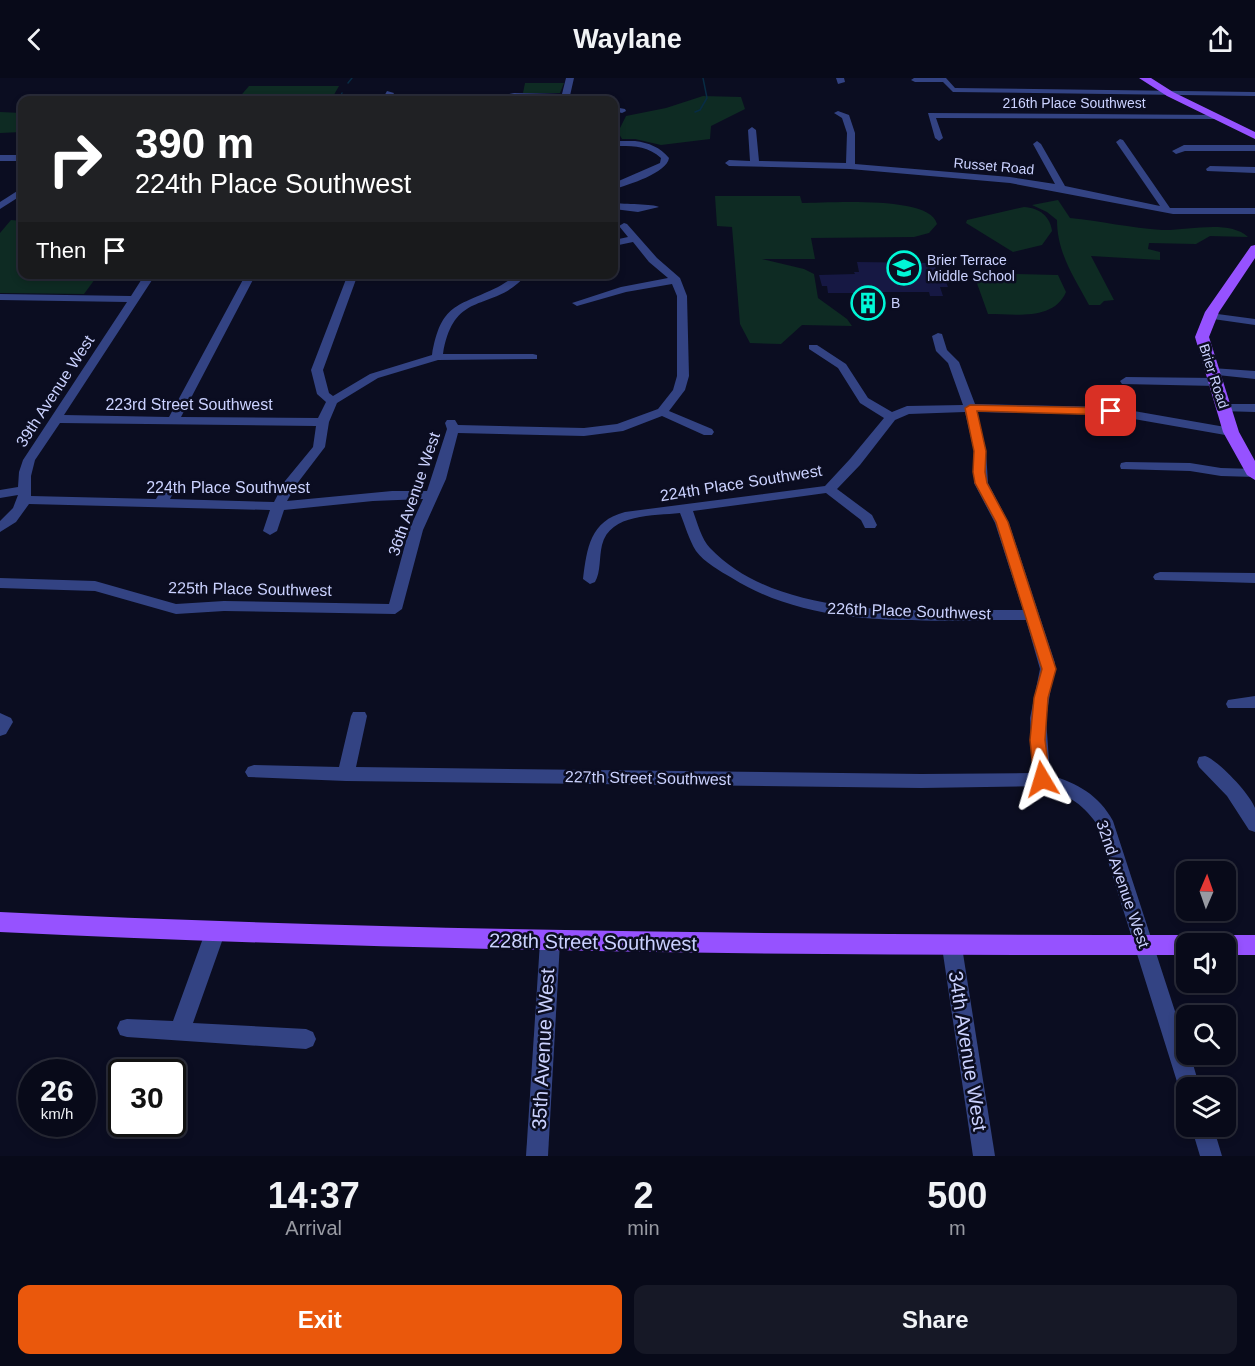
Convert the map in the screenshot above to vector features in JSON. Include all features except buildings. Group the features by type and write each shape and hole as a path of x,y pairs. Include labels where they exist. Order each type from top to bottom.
{"main road":[{"path":"1144,78 1170,94 1255,136"},
{"name":"Brier Road","path":"1254,474 1231,432 1202,337 1210,316 1251,263 1255,249"},
{"name":"228th Street Southwest","path":"0,922 550,942 952,947 1176,945"},
{"path":"1236,945 1255,945"}],"street":[{"path":"566,96 570,78"},
{"path":"915,80 945,80 953,90 1255,94"},
{"path":"508,96 531,96"},
{"path":"838,112 846,117 851,133 850,166"},
{"name":"216th Place Southwest","path":"939,138 931,115 1217,117"},
{"path":"752,130 755,164"},
{"path":"1120,142 1167,210"},
{"path":"618,144 637,144 659,150 665,158 664,164 658,169 618,184"},
{"path":"1037,144 1061,188"},
{"path":"1176,151 1184,148 1255,148"},
{"path":"0,158 18,158"},
{"name":"Russet Road","path":"729,163 850,166 1031,182 1167,210 1255,211"},
{"path":"1210,169 1255,170"},
{"path":"2,203 18,193"},
{"path":"2,203 18,202"},
{"path":"618,206 638,209 654,207"},
{"path":"624,226 675,280 682,296 683,376 679,390 662,412 708,432"},
{"path":"618,242 634,239"},
{"name":"39th Avenue West","path":"0,528 17,512 24,495 22,481 29,460 148,279"},
{"path":"174,421 248,279"},
{"path":"332,401 323,394 317,370 351,279"},
{"path":"437,357 443,327 457,309 481,297 503,290 516,279"},
{"path":"577,303 625,289 675,280"},
{"path":"0,297 135,299"},
{"path":"1210,316 1255,322"},
{"path":"938,336 942,351 953,362 970,408 980,451 981,483 1002,522 1049,669 1041,698 1037,740 1042,779"},
{"path":"813,347 842,366 864,400 891,417 907,410 970,408 1111,411 1231,432"},
{"path":"270,531 278,506 290,484 319,447 323,422 332,401 374,376 437,357 532,357"},
{"path":"1126,381 1255,375"},
{"path":"1224,408 1255,408"},
{"name":"36th Avenue West","path":"395,609 416,530 439,479 452,426 505,431 584,432 643,420 662,412"},
{"name":"224th Place Southwest","path":"590,579 598,533 604,525 625,516 829,489 855,462 891,417"},
{"name":"223rd Street Southwest","path":"54,419 323,422"},
{"path":"1126,466 1190,466 1254,474"},
{"path":"161,503 168,489"},
{"path":"829,489 867,518 870,525"},
{"name":"224th Place Southwest","path":"0,494 161,503 278,506 404,494 430,495"},
{"name":"226th Place Southwest","path":"685,509 694,535 702,549 724,567 758,588 787,600 819,608 865,613 1032,615"},
{"path":"1160,577 1255,578"},
{"name":"225th Place Southwest","path":"0,583 95,586 176,609 225,606 395,609"},
{"path":"1234,704 1255,702"},
{"path":"346,774 359,716"},
{"path":"1205,762 1238,795 1255,825"},
{"name":"227th Street Southwest","path":"254,772 921,781 1042,779"},
{"name":"32nd Avenue West","path":"1042,779 1070,787 1091,802 1104,821 1187,1077"},
{"path":"180,1031 216,930"},
{"name":"35th Avenue West","path":"537,1156 550,942"},
{"name":"34th Avenue West","path":"952,947 984,1156"},
{"path":"127,1028 306,1038"},
{"path":"1205,1137 1211,1156"}],"green space":[{"path":"525,83 564,83 560,93 523,93"},
{"path":"249,86 339,86 333,96 240,96"},
{"path":"703,96 741,97 745,109 711,126 710,139 661,145 635,139 622,139 618,132 626,116 666,108"},
{"path":"0,112 18,113 18,132 0,133"},
{"path":"715,196 800,196 802,203 854,202 898,205 917,208 931,215 937,224 929,233 914,237 811,238 815,259 762,259 804,269 814,274 818,298 847,319 852,326 802,325 781,344 750,343 740,324 732,227 717,226"},
{"path":"1058,200 1070,218 1162,230 1230,228 1248,237 1210,236 1196,244 1149,243 1148,249 1160,252 1160,260 1091,256 1114,300 1104,301 1100,305 1089,305 1063,254 1057,220 1032,205"},
{"path":"1024,207 1039,211 1049,221 1052,231 1042,245 1013,252 966,223 967,220"},
{"path":"11,220 18,221 18,279 95,279 84,294 0,293 0,233"},
{"path":"978,273 1058,275 1066,292 1052,308 1043,312 1021,315 988,314 974,275"}],"waterway":[{"path":"348,83 352,78"},
{"path":"695,112 700,110 707,98 703,78"}],"place":[{"name":"Brier Terrace Middle School","path":"904,268"},
{"name":"B","path":"868,303"}],"route":[{"path":"1042,779 1037,740 1041,698 1049,669 1002,522 981,483 980,451 970,408 1111,411"}]}
